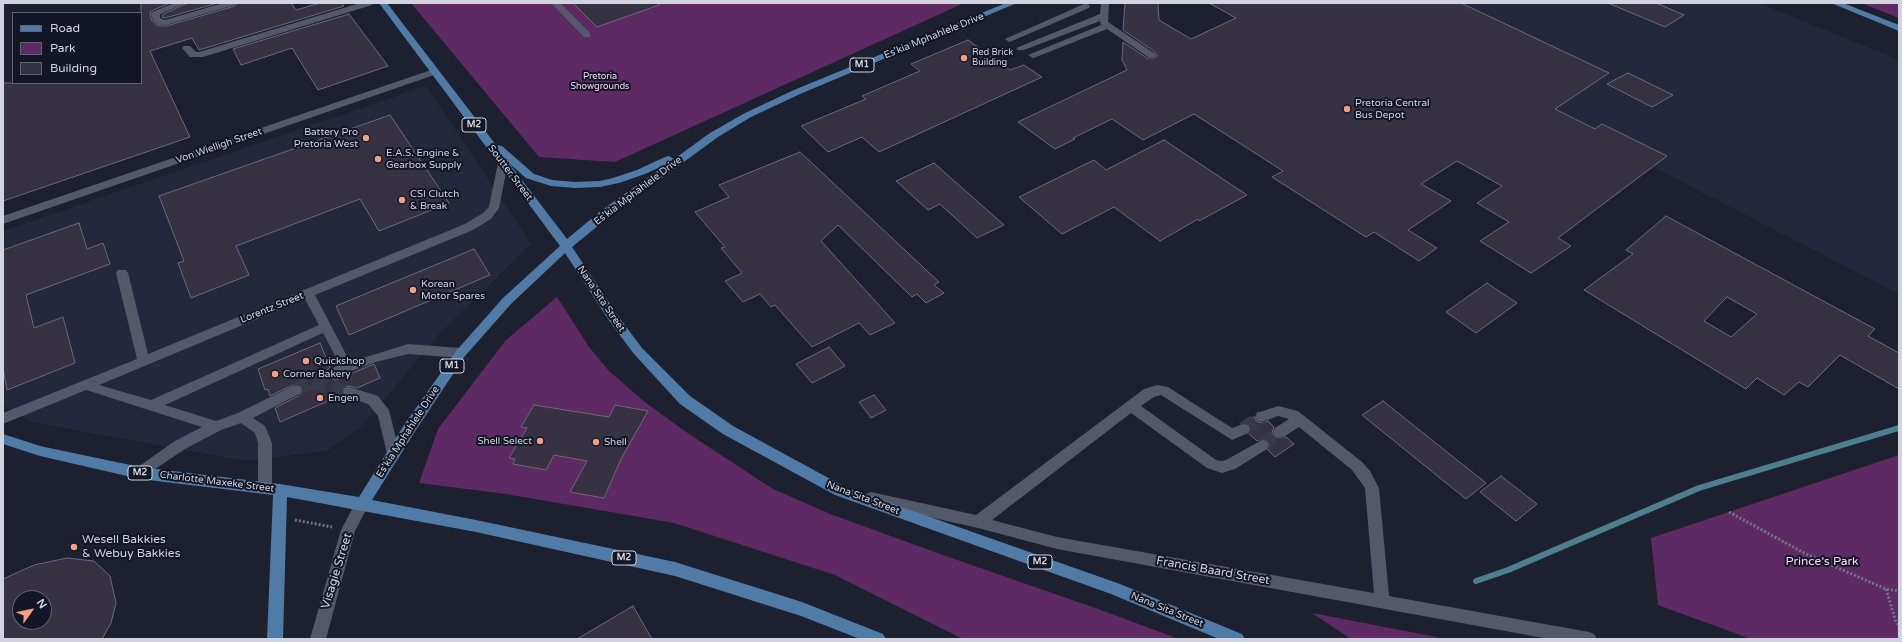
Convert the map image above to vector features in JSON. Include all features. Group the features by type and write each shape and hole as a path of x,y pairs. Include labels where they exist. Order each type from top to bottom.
{"main road":[{"name":"Soutter Street","path":"382,3 566,246"},
{"name":"Es'kia Mphahlele Drive","path":"362,504 393,454 461,352 507,301 566,246 606,213 714,135 748,115 797,92 1013,3"},
{"path":"1834,3 1899,28"},
{"path":"479,131 530,176 551,183 575,185 600,184 641,172 662,163 714,135"},
{"name":"Nana Sita Street","path":"566,246 633,345 685,400 728,430 840,491 1115,589 1237,639"},
{"name":"Charlotte Maxeke Street","path":"3,439 40,451 140,473 273,489 362,504"},
{"path":"273,489 279,517 275,639"},
{"name":"M2","path":"362,504 483,527 675,569 802,609 878,639"}],"street":[{"path":"183,3 158,11 155,14 156,19 161,23 166,22 232,3"},
{"path":"187,48 193,54 200,55 369,3"},
{"path":"207,58 382,3"},
{"path":"555,3 586,35"},
{"path":"1105,3 1104,23 1151,55"},
{"path":"1009,39 1086,6"},
{"path":"1022,48 1104,16"},
{"path":"1033,55 1107,26"},
{"name":"Von Wielligh Street","path":"3,220 434,72"},
{"name":"Lorentz Street","path":"3,419 469,227 480,221 494,208 503,164"},
{"path":"122,273 144,361"},
{"path":"308,293 347,368"},
{"path":"152,406 326,327"},
{"path":"332,373 374,358 408,349 461,352"},
{"path":"85,385 216,426"},
{"path":"140,473 180,446 216,426 243,417 296,390"},
{"path":"978,522 1149,393 1157,390 1163,390 1232,435 1243,429"},
{"path":"349,392 373,400 384,414 393,454"},
{"path":"1132,407 1212,464 1222,467 1230,465 1262,445"},
{"path":"1262,417 1278,411 1293,415 1356,466 1365,476 1372,488 1382,602"},
{"path":"243,417 260,430 273,489"},
{"path":"1280,432 1299,420"},
{"name":"Francis Baard Street","path":"840,491 978,522 1057,543 1589,639"},
{"name":"Visagie Street","path":"318,639 348,530 362,504"}],"path":[{"path":"1729,512 1806,554 1886,589 1899,591"},
{"path":"279,517 348,530"},
{"path":"1886,589 1896,622 1899,625"}],"shaded area":[{"path":"1461,3 1759,3 1899,60 1899,294 1653,167 1666,156 1602,124 1595,129 1545,103 1558,95 1569,100 1601,78"},
{"path":"426,86 531,244 441,332 362,426 326,451 245,461 31,422 3,405 3,231"}],"green space":[{"name":"Pretoria Showgrounds","path":"411,3 964,3 615,162 539,157"},
{"path":"1861,3 1899,3 1899,18"},
{"path":"557,297 589,347 609,371 646,403 689,434 773,489 830,514 1179,639 963,639 835,575 674,523 506,494 419,483 438,429 506,340"},
{"name":"Prince's Park","path":"1899,455 1899,639 1751,639 1658,605 1651,538"},
{"path":"1312,613 1447,639 1351,639"}],"building":[{"path":"141,3 170,3 151,11 150,14 152,21 158,26 166,26 235,6 237,3 291,3 296,10 320,3 341,3 344,6 199,50 192,38 150,51 190,137 3,201 3,83 142,84"},
{"path":"188,3 218,3 165,18 162,17 163,14"},
{"path":"573,3 659,3 659,5 597,27"},
{"name":"Pretoria Central Bus Depot","path":"1125,3 1158,3 1159,20 1191,39 1236,18 1209,3 1461,3 1609,73 1555,109 1595,129 1602,124 1667,156 1558,238 1571,246 1531,273 1480,241 1509,222 1477,203 1502,186 1457,161 1421,184 1451,201 1408,230 1437,248 1419,261 1374,232 1366,237 1272,177 1283,171 1194,114 1143,140 1112,119 1073,138 1075,139 1055,149 1018,122 1127,70 1122,60 1123,42 1147,58 1154,58 1157,56 1155,52 1123,30"},
{"path":"1608,3 1656,3 1684,15 1665,27"},
{"path":"349,14 388,66 318,90 292,48 241,65 233,49"},
{"path":"968,40 1010,70 1024,65 1042,77 879,152 862,137 828,152 801,126 866,99 862,96 920,71 911,64"},
{"path":"1628,73 1673,95 1652,107 1607,84"},
{"path":"390,115 449,203 379,231 360,199 236,246 249,275 191,298 178,263 184,261 159,196"},
{"path":"1164,140 1247,195 1199,221 1198,219 1160,241 1114,207 1062,234 1019,197 1094,160 1106,170"},
{"path":"800,152 939,282 934,285 944,293 926,303 917,294 912,297 838,225 821,241 895,323 870,335 859,323 812,347 775,305 771,307 760,294 743,302 725,281 742,273 721,248 725,247 695,212 729,197 719,185"},
{"path":"934,163 1004,225 977,238 940,204 928,210 896,181"},
{"path":"1666,216 1875,329 1868,336 1899,353 1899,389 1840,355 1808,387 1799,382 1784,395 1757,378 1746,389 1584,290 1633,254 1626,250","holes":["1727,297 1757,314 1731,337 1704,321"]},
{"path":"79,223 87,249 103,243 110,264 26,295 34,328 63,317 75,363 7,390 3,368 3,250"},
{"name":"Korean Motor Spares","path":"474,249 490,275 349,335 336,306"},
{"path":"1487,283 1517,303 1476,333 1446,312"},
{"path":"320,343 330,367 325,372 327,377 336,380 374,364 380,378 357,388 349,386 344,387 342,395 280,422 275,408 302,394 302,387 295,384 270,396 268,389 265,390 258,369"},
{"path":"829,347 845,366 812,383 796,364"},
{"path":"874,395 886,410 871,418 859,402"},
{"path":"1383,401 1486,483 1466,499 1362,415"},
{"path":"534,405 609,417 615,405 648,411 621,459 604,498 570,492 587,461 554,455 546,470 513,464 515,459 509,458 527,428 521,427"},
{"path":"1254,417 1257,422 1263,423 1268,421 1274,427 1272,433 1275,437 1286,437 1294,444 1275,457 1268,450 1270,446 1268,440 1262,439 1257,441 1249,434 1251,428 1249,424 1245,423"},
{"path":"1501,476 1537,504 1516,521 1480,492"},
{"path":"67,558 94,561 110,576 116,603 111,623 102,639 3,639 3,579 34,565"},
{"path":"633,606 652,639 577,639"}],"waterway":[{"path":"1476,581 1508,570 1699,488 1899,428"}],"tunnel":[{"path":"296,390 332,373"},
{"path":"312,383 349,392"},
{"path":"1243,429 1262,417"},
{"path":"1262,445 1280,432"}],"place":[{"name":"Red Brick Building","path":"964,58"},
{"name":"Pretoria Central Bus Depot","path":"1347,109"},
{"name":"Battery Pro Pretoria West","path":"366,138"},
{"name":"E.A.S. Engine & Gearbox Supply","path":"378,159"},
{"name":"CSI Clutch & Break","path":"402,200"},
{"name":"Korean Motor Spares","path":"413,290"},
{"name":"Quickshop","path":"306,361"},
{"name":"Corner Bakery","path":"275,374"},
{"name":"Engen","path":"320,398"},
{"name":"Shell Select","path":"540,441"},
{"name":"Shell","path":"596,442"},
{"name":"Wesell Bakkies & Webuy Bakkies","path":"74,547"}]}
